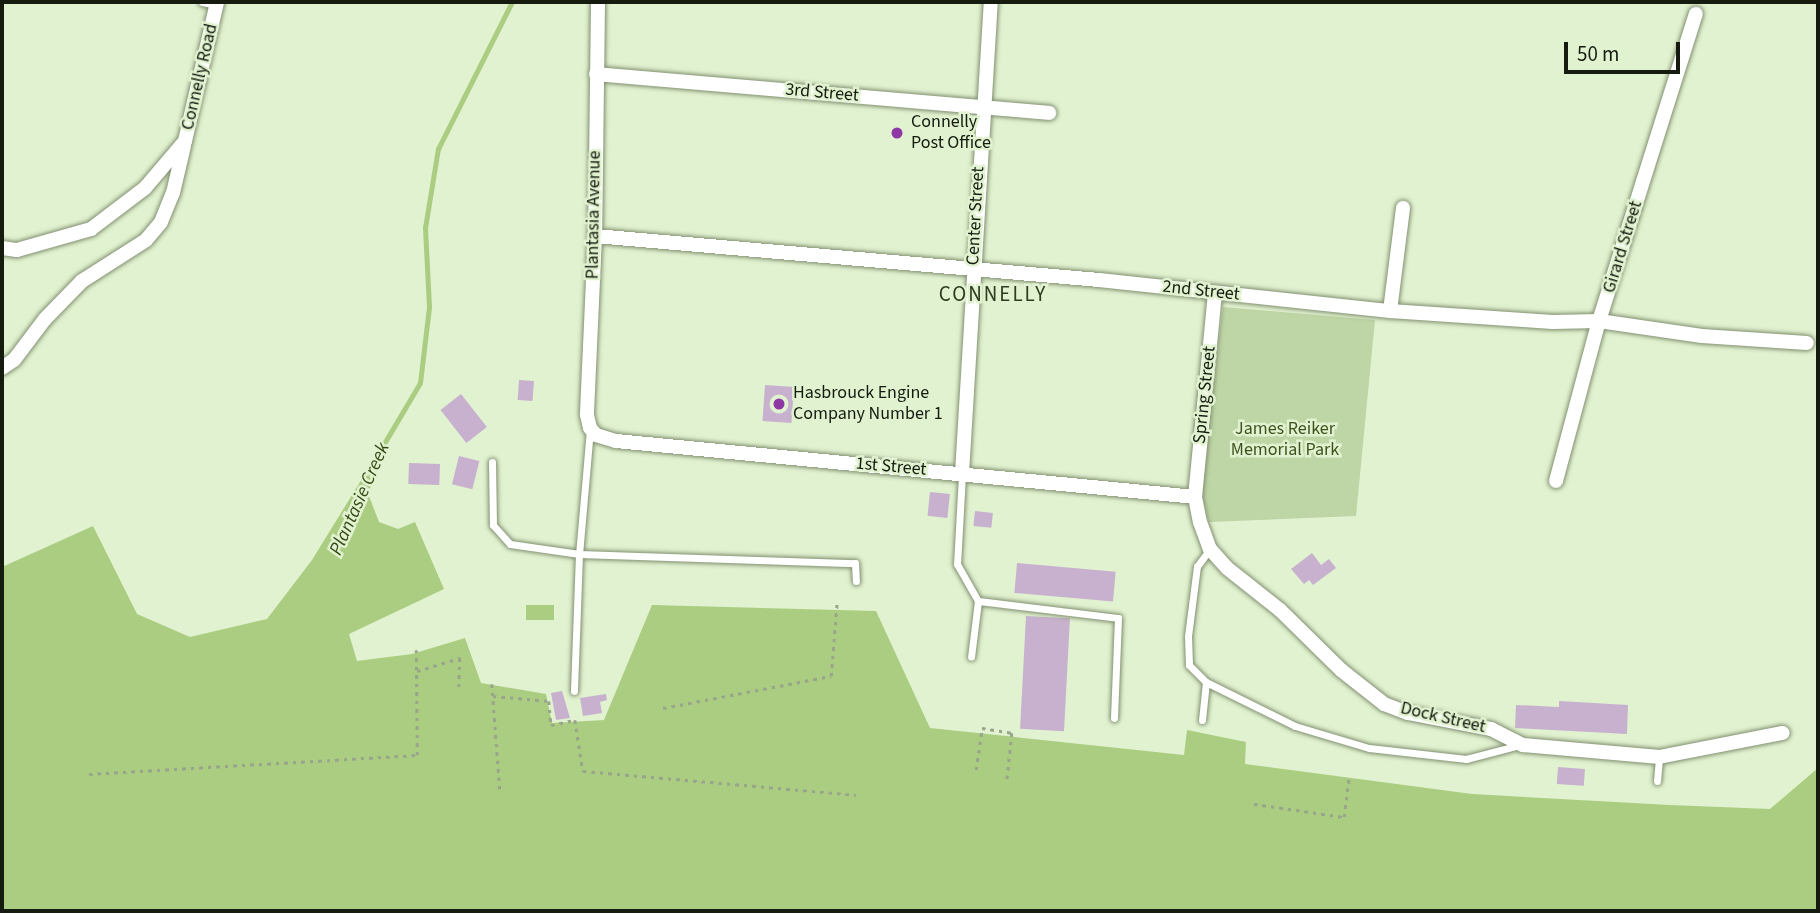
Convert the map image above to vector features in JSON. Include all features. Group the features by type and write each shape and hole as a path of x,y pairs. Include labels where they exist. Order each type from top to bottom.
{"street":[{"name":"Plantasia Avenue","path":"590,428 587,415 595,236 598,2"},
{"name":"Center Street","path":"962,473 991,2"},
{"name":"Connelly Road","path":"2,248 17,250 58,241 91,229 145,188 185,141 217,3"},
{"name":"Girard Street","path":"1556,481 1600,321 1696,14"},
{"name":"3rd Street","path":"596,74 1049,113"},
{"path":"2,368 14,360 45,319 82,281 121,258 154,231 173,193 185,141"},
{"path":"1390,311 1403,208"},
{"name":"2nd Street","path":"595,236 1390,311 1553,322 1600,321 1702,336 1807,343"},
{"name":"Spring Street","path":"1195,497 1215,293"},
{"name":"1st Street","path":"590,428 596,435 616,441 1195,497"},
{"name":"Dock Street","path":"1195,497 1200,522 1210,549 1227,568 1280,610 1340,670 1384,704 1409,713 1491,729 1523,745 1659,757 1783,733"}],"lane":[{"path":"202,2 217,3"},
{"path":"574,691 579,554 590,428"},
{"path":"492,462 493,524 510,544 579,554 855,563 856,581"},
{"path":"962,473 957,564 978,601 971,657"},
{"path":"1210,549 1197,566 1188,636 1189,665 1206,682 1295,726 1369,748 1466,759 1523,745"},
{"path":"978,601 1118,618 1114,718"},
{"path":"1202,720 1206,682"},
{"path":"1657,781 1659,757"}],"path":[{"path":"663,708 831,676 837,601"},
{"path":"89,774 417,755 416,650"},
{"path":"416,671 460,658 459,687"},
{"path":"492,684 500,790"},
{"path":"493,696 549,701 551,725 575,720 583,771 856,795"},
{"path":"975,770 982,728 1012,733 1007,780"},
{"path":"1254,804 1344,817 1349,778"}],"green space":[{"name":"James Reiker Memorial Park","path":"1223,307 1375,320 1356,516 1209,522 1201,492"}],"water":[{"path":"376,456 369,496 379,522 398,529 415,522 444,589 349,634 357,661 412,654 465,638 481,683 546,694 552,723 604,720 652,605 876,611 930,728 1184,755 1187,730 1246,742 1245,764 1472,794 1670,805 1770,809 1818,768 1818,911 2,911 2,567 93,526 137,614 190,637 267,619 312,560"},
{"path":"526,605 554,605 554,620 526,620"}],"building":[{"path":"519,380 534,381 533,401 518,400"},
{"name":"Hasbrouck Engine Company Number 1","path":"765,385 794,387 791,423 762,421"},
{"path":"461,394 487,427 466,443 441,410"},
{"path":"459,456 479,461 472,489 452,484"},
{"path":"409,463 440,464 439,485 408,484"},
{"path":"930,492 950,494 947,518 927,516"},
{"path":"975,511 993,513 991,528 973,526"},
{"path":"1312,553 1321,565 1329,559 1336,568 1313,585 1309,580 1304,584 1291,569"},
{"path":"1017,563 1116,572 1113,602 1014,593"},
{"path":"1026,616 1070,618 1064,731 1020,729"},
{"path":"562,691 570,718 556,720 551,693"},
{"path":"606,694 607,700 600,702 602,713 583,716 580,698"},
{"path":"1559,701 1628,705 1627,734 1515,728 1516,705 1559,707"},
{"path":"1558,767 1585,769 1584,786 1557,784"}],"waterway":[{"name":"Plantasie Creek","path":"375,459 420,383 429,307 425,228 438,149 512,2"}],"place":[{"name":"Connelly Post Office","path":"897,133"},
{"name":"Hasbrouck Engine Company Number 1","path":"779,404"}],"district":[{"name":"CONNELLY","path":"993,294"}]}
